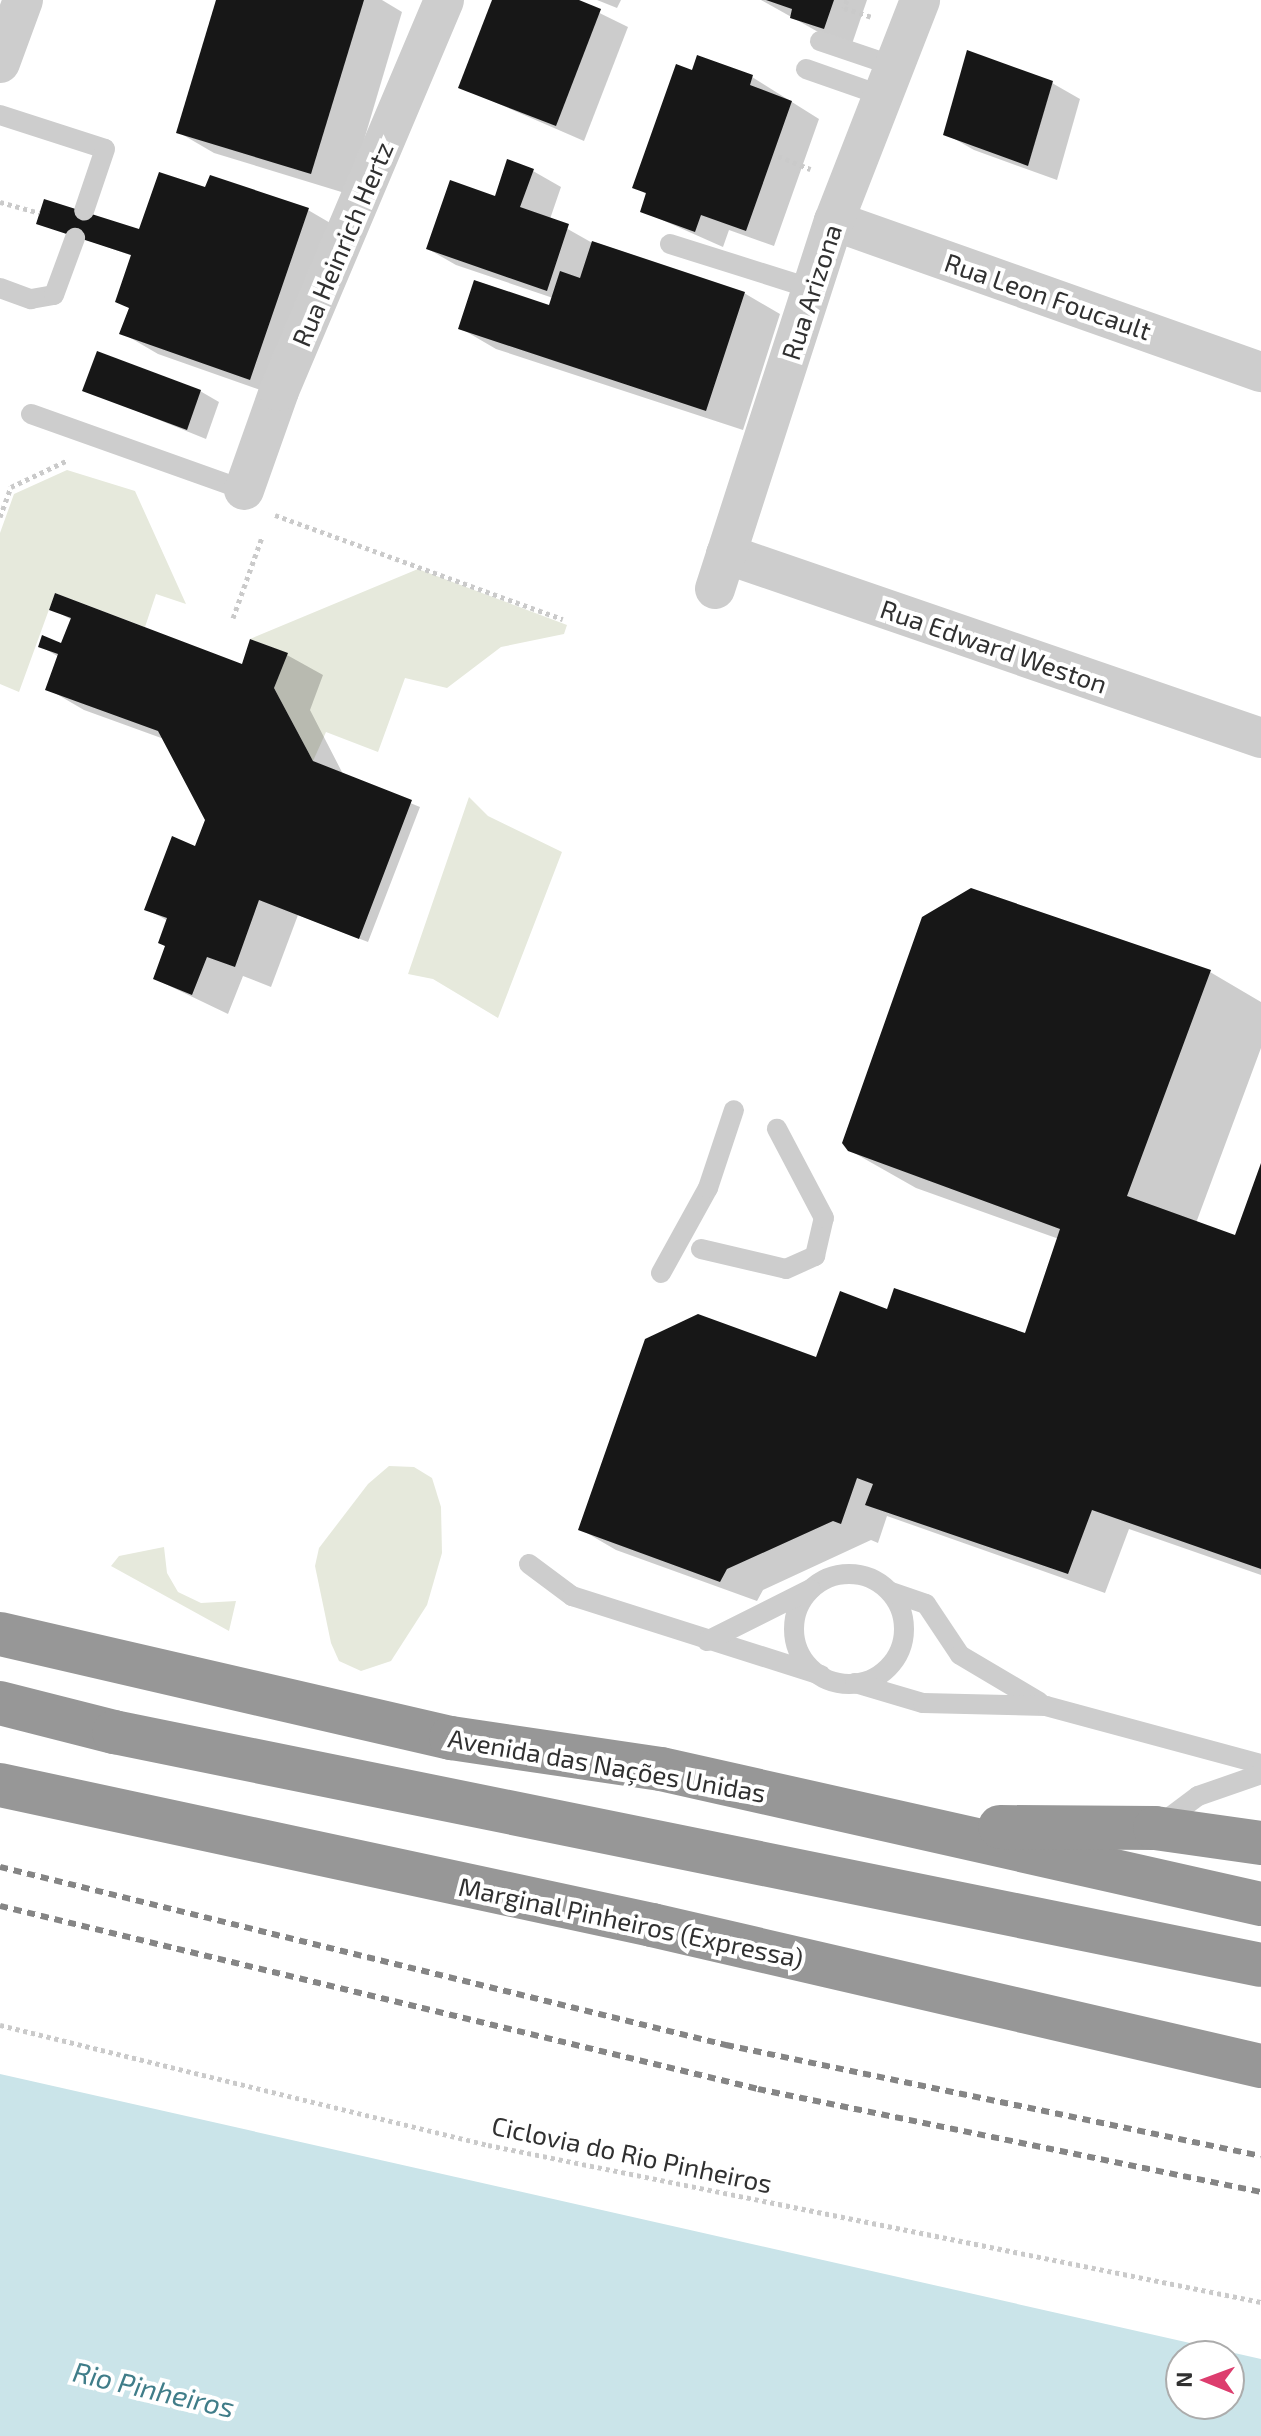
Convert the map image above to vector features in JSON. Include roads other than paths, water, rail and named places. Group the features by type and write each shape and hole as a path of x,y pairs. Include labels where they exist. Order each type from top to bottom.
{"highway":[{"name":"Avenida das Nações Unidas","path":"0,1634 451,1738 661,1769 1261,1904"},
{"path":"0,1703 114,1732 1261,1965"},
{"name":"Marginal Pinheiros (Expressa)","path":"0,1785 652,1925 1261,2066"},
{"path":"917,1827 1155,1828 1261,1843"}],"street":[{"path":"0,63 23,0"},
{"name":"Rua Heinrich Hertz","path":"244,490 279,391 444,0"},
{"name":"Rua Arizona","path":"721,572 834,221 920,0"},
{"name":"Rua Leon Foucault","path":"834,221 1261,372"},
{"name":"Rua Edward Weston","path":"721,572 1261,738"}],"lane":[{"path":"820,41 888,81"},
{"path":"806,69 888,81"},
{"path":"0,115 105,149 84,211"},
{"path":"0,288 31,299 54,295 75,238"},
{"path":"670,244 813,289"},
{"path":"31,414 244,490"},
{"path":"661,1273 708,1188 734,1110"},
{"path":"701,1249 786,1269 815,1256 824,1218 777,1129"},
{"path":"529,1564 572,1596 821,1675 923,1703 1046,1706"},
{"path":"707,1641 826,1579 861,1574 891,1592 926,1604 960,1655 973,1666 1046,1706 1261,1764"},
{"path":"812,1589 798,1611 795,1637 800,1654 821,1675"},
{"path":"855,1683 880,1675 899,1653 904,1624 891,1592"},
{"path":"1155,1828 1198,1796 1261,1774"}],"water":[{"name":"Rio Pinheiros","path":"0,2074 1177,2340 1165,2340 1165,2420 1245,2420 1245,2355 1261,2359 1261,2436 0,2436"}],"railway":[{"path":"0,1867 726,2045 1261,2156"},
{"path":"0,1906 758,2089 1261,2192"}]}
